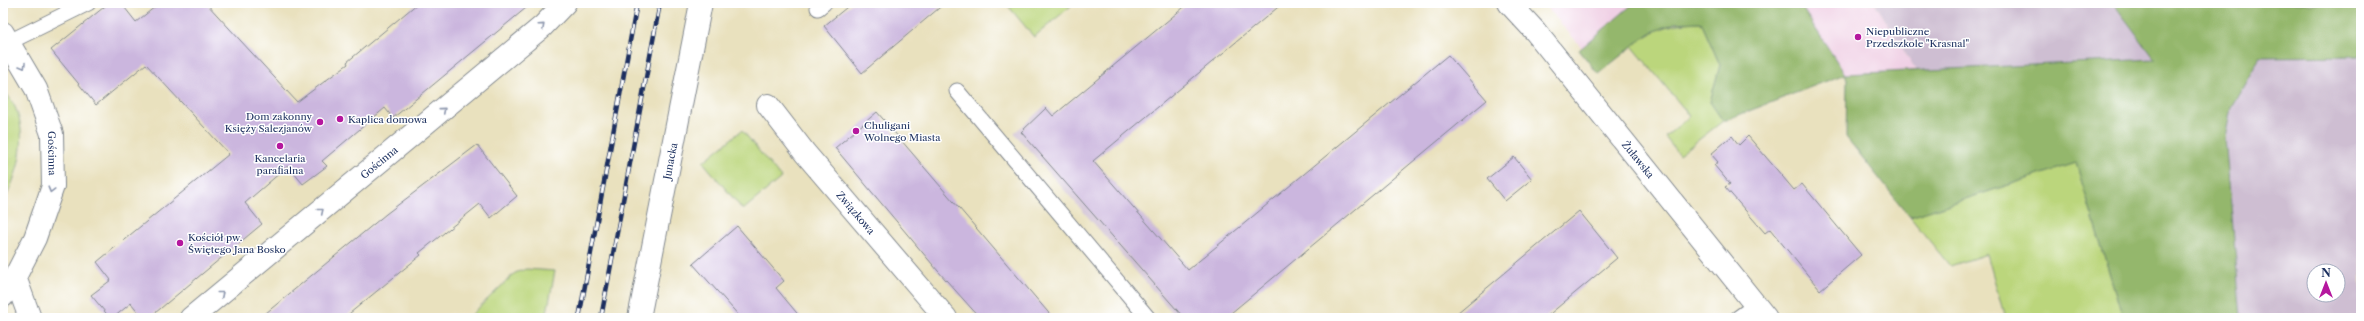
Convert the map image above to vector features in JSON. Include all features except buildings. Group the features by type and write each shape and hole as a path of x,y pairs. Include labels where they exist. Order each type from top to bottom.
{"street":[{"name":"Gościnna","path":"196,316 531,36 565,3"},
{"name":"Junacka","path":"639,318 701,3"},
{"name":"Żuławska","path":"1509,3 1535,31 1761,311"},
{"name":"Gościnna","path":"3,296 15,277 35,238 52,186 52,134 36,89 6,37"},
{"name":"Związkowa","path":"768,105 805,153 946,318"},
{"path":"15,277 30,318"}],"lane":[{"path":"6,37 88,3"},
{"path":"956,91 1148,318"},
{"path":"1738,318 1761,311"}],"shaded area":[{"path":"1543,3 1634,3 1582,48"},
{"name":"Niepubliczne Przedszkole \"Krasnal\"","path":"1799,3 1875,3 1916,71 1845,74"},
{"path":"1875,3 2113,3 2155,59 1916,71"},
{"path":"2361,56 2361,318 2241,318 2225,138 2231,108 2260,57"},
{"path":"1046,105 1233,317 1232,318 1177,318 1014,133"}],"green space":[{"path":"1014,3 1069,3 1071,6 1034,37 1009,7"},
{"path":"1634,3 1799,3 1845,74 1723,121 1710,102 1720,65 1701,22 1675,23 1648,34 1598,74 1579,50"},
{"path":"2113,3 2361,3 2361,56 2260,57 2231,108 2225,138 2241,318 2123,318 2076,163 1910,217 1846,137 1847,79 1845,74 2155,59"},
{"path":"1701,22 1720,65 1710,102 1723,121 1679,155 1665,137 1690,116 1632,46 1648,35 1672,25"},
{"path":"3,89 14,105 19,119 21,144 17,168 3,203"},
{"path":"742,130 781,178 743,210 703,162"},
{"path":"2076,163 2123,318 2005,318 1987,254 1950,266 1910,217"},
{"path":"526,269 555,271 546,318 468,318 515,273"}],"railway":[{"path":"579,318 637,3"},
{"path":"601,318 660,3"}],"place":[{"name":"Niepubliczne Przedszkole \"Krasnal\"","path":"1858,37"},
{"name":"Kaplica domowa","path":"340,119"},
{"name":"Dom zakonny Księży Salezjanów","path":"320,122"},
{"name":"Chuligani Wolnego Miasta","path":"856,131"},
{"name":"Kancelaria parafialna","path":"280,146"},
{"name":"Kościół pw. Świętego Jana Bosko","path":"180,243"}]}
